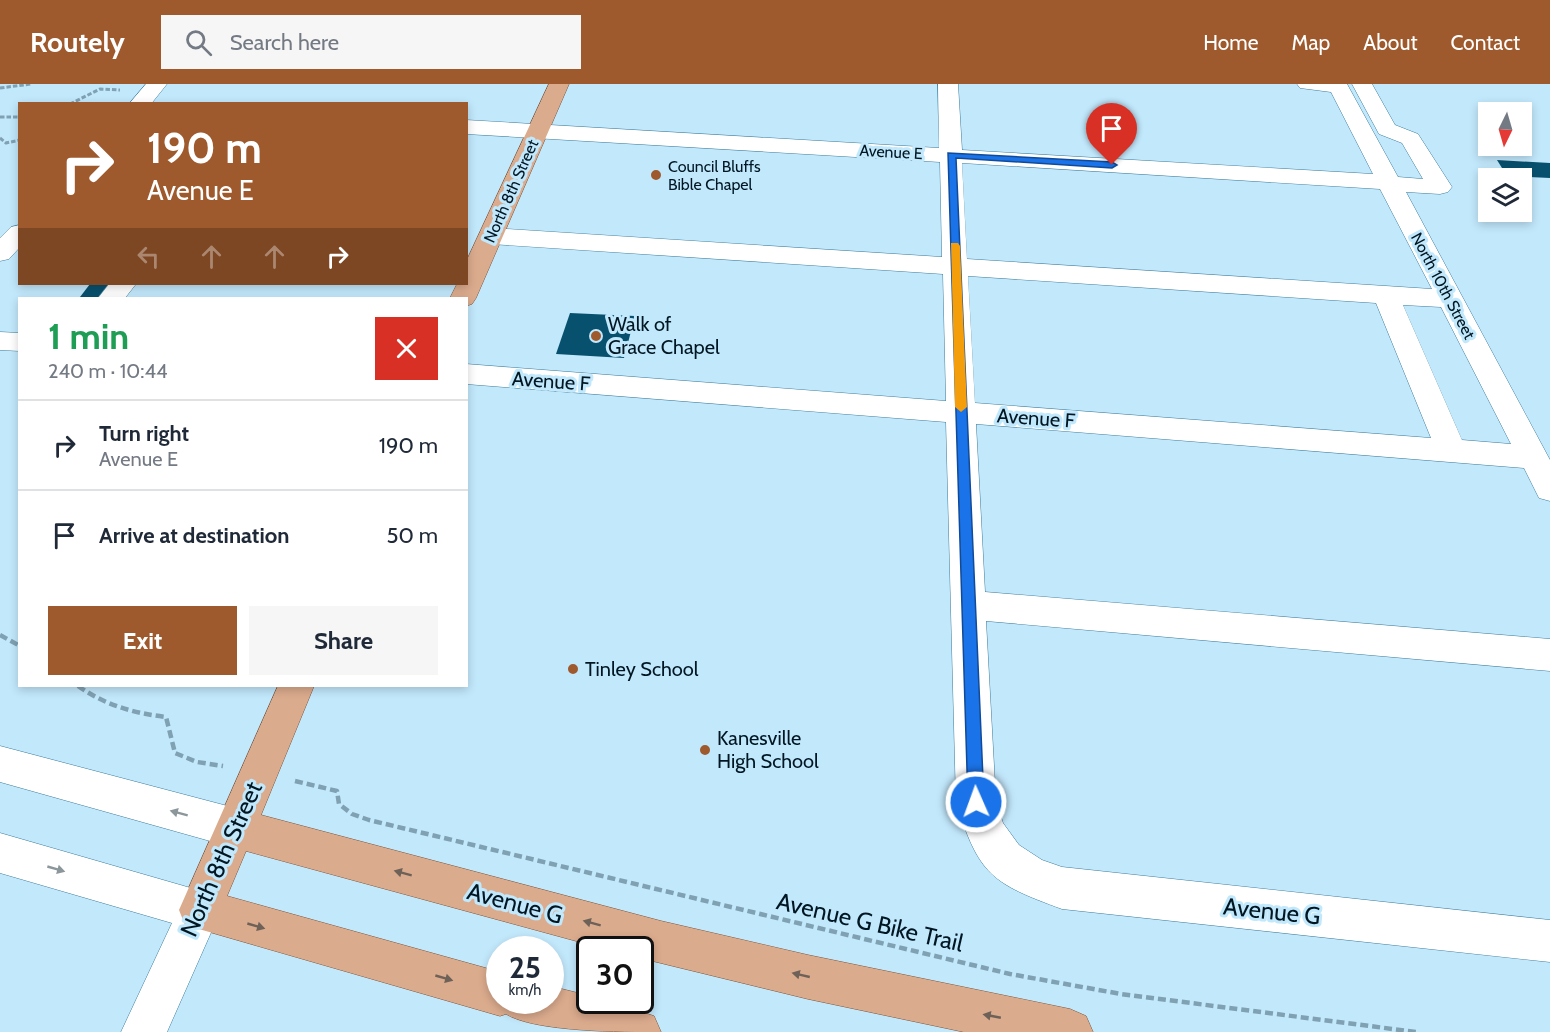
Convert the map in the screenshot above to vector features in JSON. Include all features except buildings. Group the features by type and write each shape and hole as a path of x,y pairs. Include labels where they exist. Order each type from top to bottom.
{"main road":[{"name":"North 8th Street","path":"463,297 559,84"},
{"name":"North 8th Street","path":"200,910 296,687"},
{"name":"Avenue G","path":"235,828 661,942 808,977 1070,1032"},
{"path":"200,910 486,990"},
{"path":"564,1012 638,1032"}],"street":[{"path":"948,84 968,605 1550,655"},
{"path":"1307,84 1346,85"},
{"name":"Avenue E","path":"468,127 951,155 1440,187 1410,139 1387,129 1346,85"},
{"name":"North 10th Street","path":"1346,85 1389,183 1550,489"},
{"path":"0,253 18,234"},
{"path":"491,236 1450,299"},
{"path":"112,297 122,285"},
{"path":"1386,295 1451,450"},
{"path":"0,341 18,342"},
{"name":"Avenue F","path":"468,374 1533,457"},
{"name":"Avenue G","path":"968,605 976,802 987,837 1002,858 1027,876 1062,888 1550,940"},
{"name":"Avenue G","path":"0,764 235,828"},
{"path":"0,853 200,910"},
{"name":"North 8th Street","path":"144,1032 200,910"}],"path":[{"path":"0,88 31,84"},
{"path":"73,102 97,85 111,84 146,96"},
{"path":"0,117 18,117"},
{"path":"0,138 6,143 18,140"},
{"path":"0,636 18,645"},
{"path":"79,687 92,697 136,714 166,717 175,753"},
{"name":"Avenue G Bike Trail","path":"337,791 339,804 352,814 369,820 1010,974 1132,995 1416,1032"}],"slow traffic":[{"path":"954,246 961,407"}],"place":[{"name":"Council Bluffs Bible Chapel","path":"656,175"},
{"name":"Walk of Grace Chapel","path":"596,336"},
{"name":"Tinley School","path":"573,669"},
{"name":"Kanesville High School","path":"705,750"}],"route":[{"path":"976,802 951,155 1112,165"}]}
